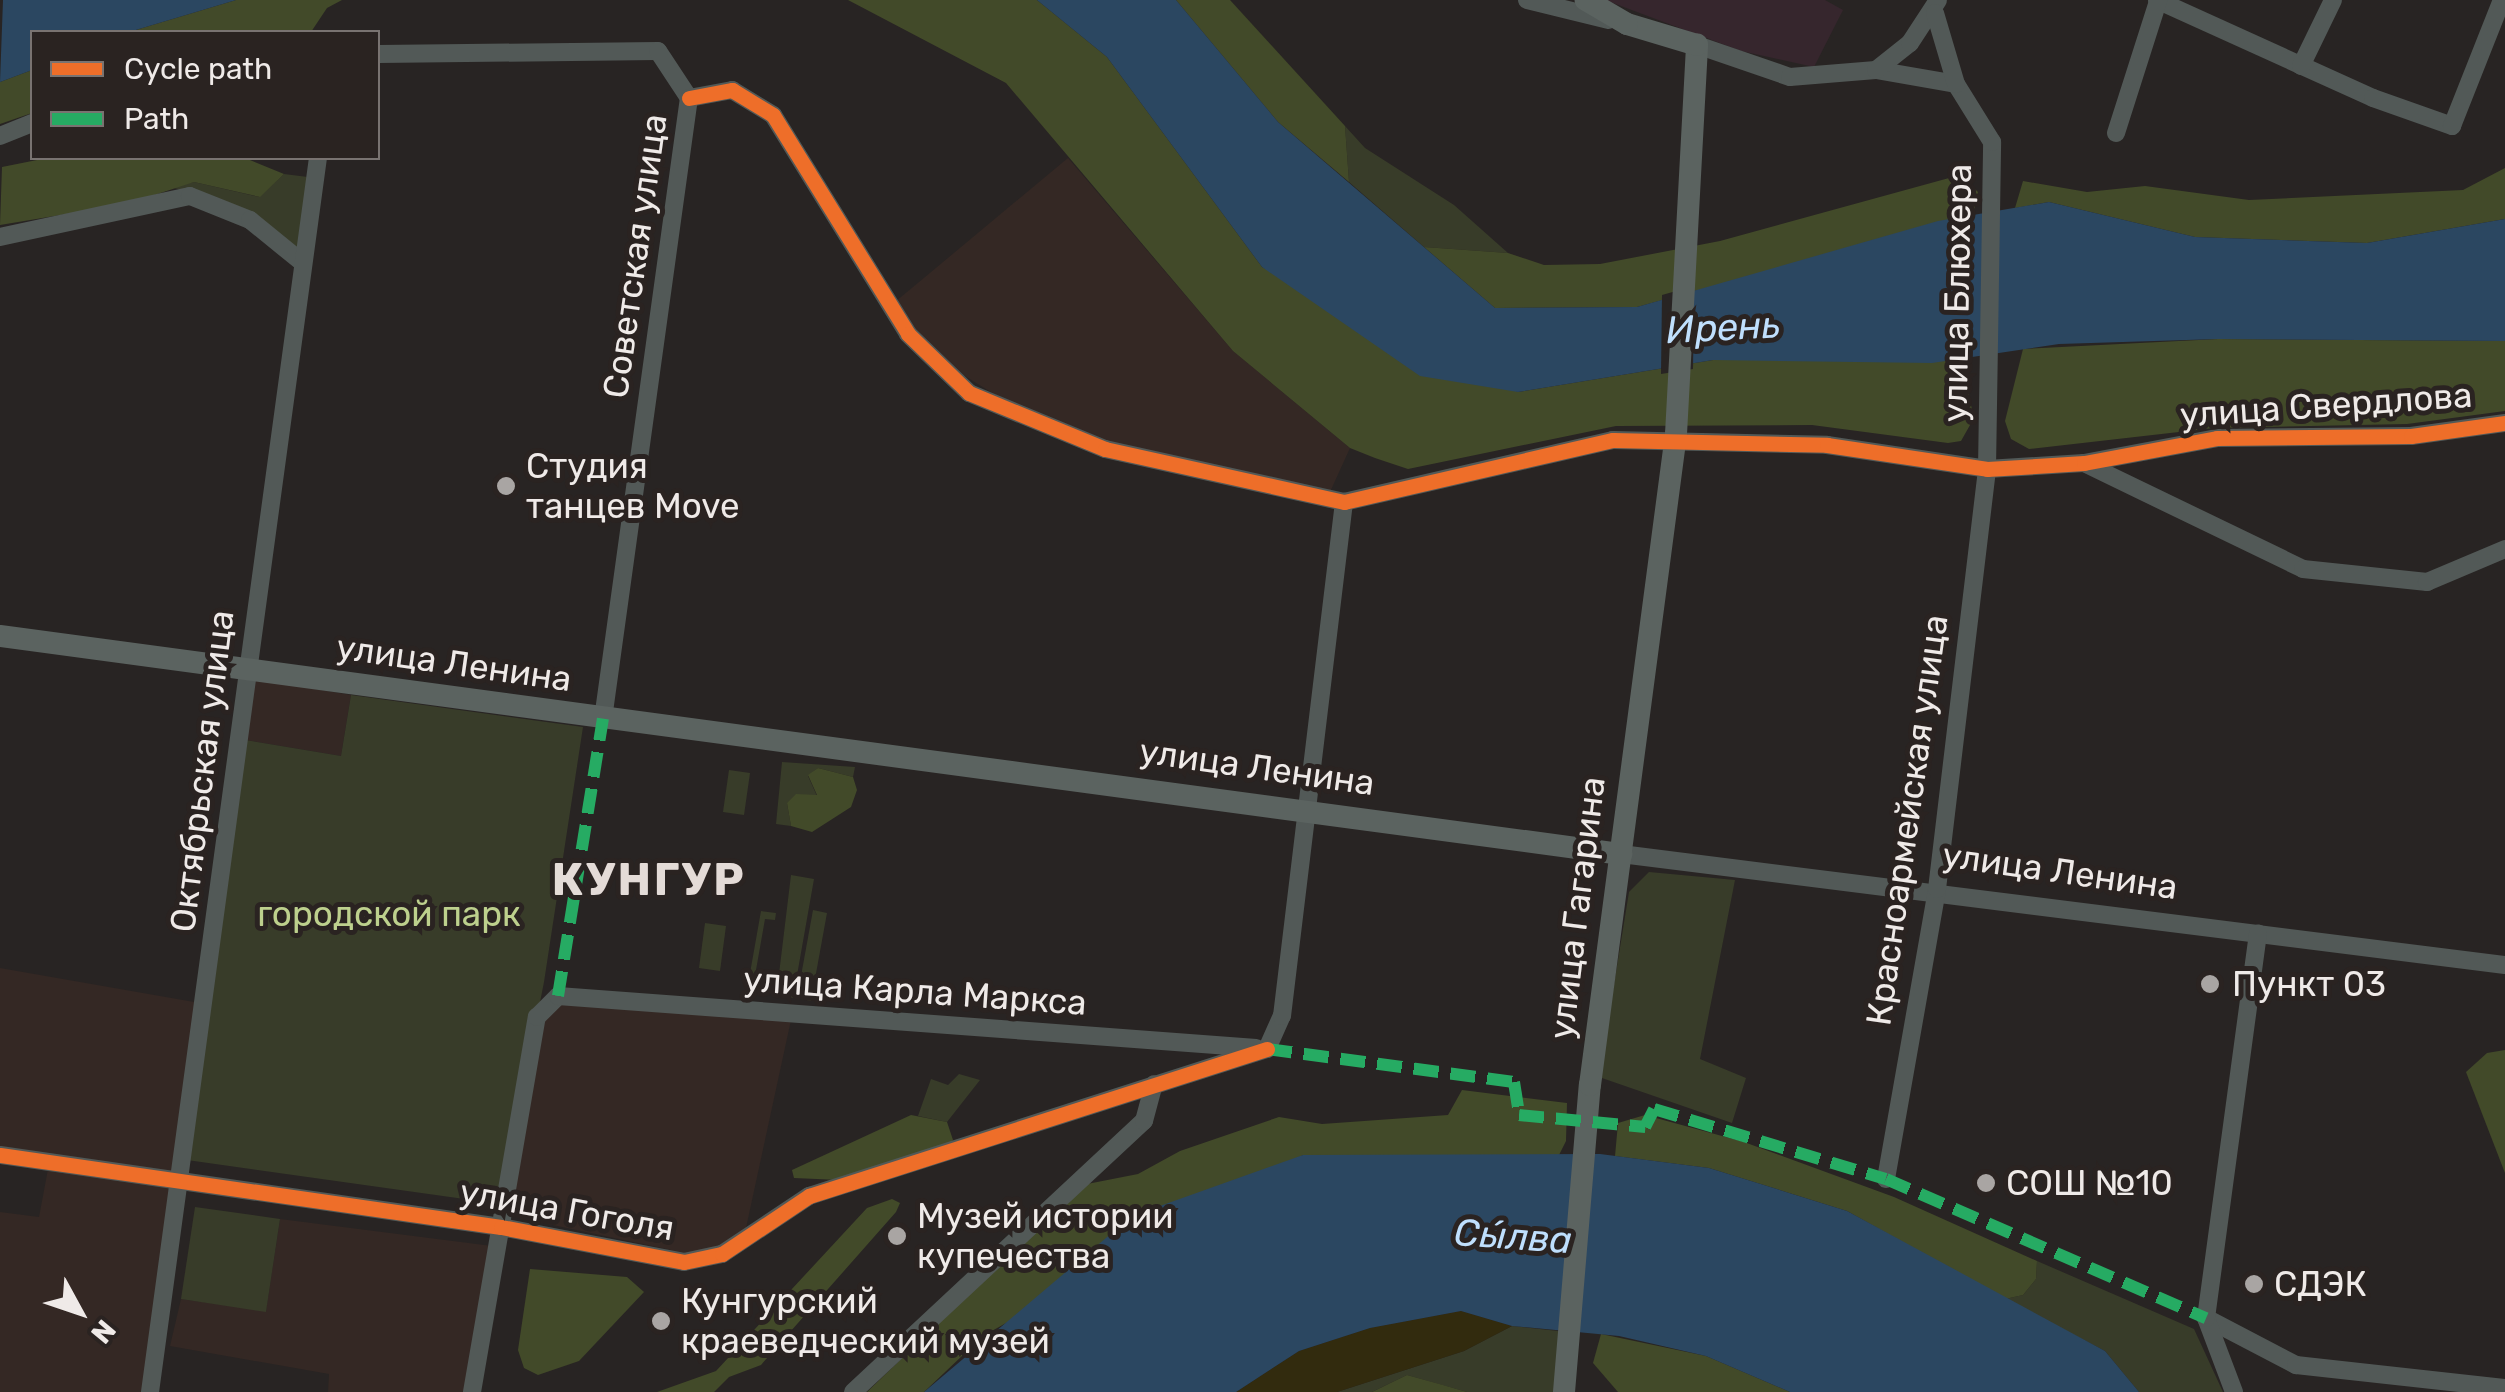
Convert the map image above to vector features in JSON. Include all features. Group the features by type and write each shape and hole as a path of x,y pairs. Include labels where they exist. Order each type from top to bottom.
{"main road":[{"path":"1586,0 1627,24 1697,45"},
{"name":"улица Гагарина","path":"1564,1386 1589,1096 1676,436 1697,45"},
{"name":"улица Ленина","path":"0,636 603,719 1310,808 1621,854"}],"street":[{"path":"1527,0 1627,24"},
{"path":"2116,133 2158,0 2301,66 2452,126 2502,0"},
{"path":"2301,66 2333,0"},
{"name":"улица Блюхера","path":"1876,70 1936,6"},
{"name":"улица Блюхера","path":"1936,6 1956,84 1992,142 1987,469"},
{"path":"1697,45 1790,77 1876,70 1956,84"},
{"path":"380,54 658,51 689,98 732,90 773,116 908,334 969,394 1105,449 1344,502 1282,1016 1267,1049"},
{"name":"Советская улица","path":"603,719 689,98"},
{"path":"0,136 30,124"},
{"name":"Октябрьская улица","path":"150,1392 217,936 246,670 318,160"},
{"path":"0,237 190,196 250,220 303,263"},
{"name":"улица Свердлова","path":"1344,502 1613,440 1676,436 1827,446 1987,469 2084,463 2217,438 2411,436 2505,423"},
{"name":"улица Свердлова","path":"2084,463 2303,569 2428,582 2505,550"},
{"name":"Красноармейская улица","path":"1886,1180 1937,889 1987,469"},
{"name":"улица Ленина","path":"1621,854 1937,889 2505,965"},
{"path":"2234,1392 2206,1318 2258,933"},
{"name":"улица Карла Маркса","path":"501,1227 537,1017 558,996 1267,1049"},
{"name":"улица Гоголя","path":"0,1155 501,1227 684,1262 722,1254 809,1196 1031,1129 1154,1084 1267,1049"},
{"path":"854,1392 1144,1121 1154,1084"},
{"path":"472,1392 501,1227"},
{"path":"2206,1318 2296,1365 2505,1388"}],"shaded area":[{"path":"1605,0 1825,0 1843,10 1814,67 1741,51"},
{"path":"1068,158 1233,351 1350,448 1330,492 1107,442 1007,402 952,368 912,328 895,302"},
{"path":"255,679 351,695 341,756 245,740"},
{"path":"0,968 200,1003 174,1179 0,1147"},
{"path":"560,1001 791,1020 746,1228 721,1251 690,1254 510,1216 541,1020"},
{"path":"48,1169 170,1188 143,1392 0,1392 0,1212 39,1217"},
{"path":"280,1219 492,1246 468,1392 328,1392 329,1374 170,1346 181,1299 266,1311"}],"green space":[{"path":"236,0 342,0 327,8 312,30 136,30"},
{"path":"848,0 1037,0 1107,57 1262,267 1518,392 1713,360 1960,358 1974,418 1961,441 1948,443 1812,425 1616,426 1408,469 1375,458 1350,448 1233,351 1006,83"},
{"path":"1176,0 1230,0 1345,126 1349,182 1278,122"},
{"path":"30,71 30,114 0,124 0,82"},
{"path":"1345,126 1365,148 1454,205 1508,253 1424,247 1349,182"},
{"path":"37,160 250,160 284,174 260,197 194,182 127,204 0,225 2,167"},
{"path":"2505,168 2505,219 2367,243 2195,237 2049,202 2015,208 2023,181 2087,192 2145,186 2249,200 2463,190"},
{"path":"284,174 308,177 298,251 197,193 169,187 194,182 259,197"},
{"path":"1960,175 1978,192 1973,215 1637,307 1495,308 1424,247 1508,253 1544,265 1600,264 1720,241"},
{"path":"2218,339 2505,341 2505,411 2407,424 2214,428 2029,449 2011,439 2005,421 2023,349"},
{"name":"городской парк","path":"351,695 583,727 544,982 500,1204 187,1160 245,740 341,756"},
{"path":"782,762 855,767 853,777 818,768 808,776 817,796 787,803 791,826 776,824"},
{"path":"818,768 853,777 857,790 851,807 812,832 791,826 787,803 796,794 817,795 808,775"},
{"path":"729,770 750,773 744,815 723,812"},
{"path":"1649,872 1735,880 1700,1059 1746,1078 1732,1123 1599,1077 1629,892"},
{"path":"791,875 814,879 793,998 747,990 761,911 776,913 775,920 765,919 756,970 758,976 779,974"},
{"path":"813,910 827,913 811,1001 797,998"},
{"path":"705,923 726,926 720,971 699,968"},
{"path":"2505,1050 2505,1173 2466,1072 2487,1053"},
{"path":"959,1074 980,1080 947,1122 918,1116 931,1079 948,1085"},
{"path":"1462,1090 1567,1103 1566,1141 1559,1155 1303,1155 983,1336 924,1392 867,1392 1082,1185 1138,1174 1180,1151 1279,1117 1322,1124 1448,1115"},
{"path":"911,1115 947,1122 953,1140 946,1149 839,1180 794,1178 792,1170"},
{"path":"1645,1115 1744,1142 1894,1197 2037,1261 2036,1279 2023,1295 2005,1299 1847,1211 1709,1168 1615,1156 1618,1123"},
{"path":"892,1199 900,1203 896,1212 761,1365 729,1377 714,1392 657,1392 716,1371 867,1208"},
{"path":"195,1207 280,1219 266,1312 181,1299"},
{"path":"2037,1261 2194,1329 2223,1392 2139,1392 2105,1351 2005,1299 2023,1295 2036,1279"},
{"path":"530,1269 627,1277 644,1292 579,1361 538,1375 524,1368 518,1350"},
{"path":"1512,1326 1558,1331 1558,1392 1467,1392 1407,1375 1372,1392 1337,1392 1464,1351"},
{"path":"1601,1334 1706,1356 1790,1392 1618,1392 1593,1363"},
{"path":"1407,1375 1443,1385 1467,1392 1372,1392"}],"sand":[{"path":"1461,1311 1512,1326 1464,1351 1337,1392 1236,1392 1299,1351 1370,1328"}],"water":[{"path":"3,0 236,0 136,30 30,30 30,71 0,82"},
{"name":"Ирень","path":"1037,0 1176,0 1278,122 1495,308 1637,307 1938,221 2049,202 2195,237 2367,243 2505,219 2505,341 2218,339 2059,344 1932,363 1713,360 1518,392 1420,376 1262,267 1107,57"},
{"name":"Сы́лва","path":"1600,1154 1709,1168 1847,1211 2105,1351 2139,1392 1790,1392 1706,1356 1619,1336 1512,1326 1461,1311 1370,1328 1299,1351 1236,1392 924,1392 1132,1216 1303,1155"}],"pier":[{"path":"1694,286 1693,369 1661,374 1662,295"}],"marked path":[{"path":"558,996 603,719"},
{"path":"1267,1049 1514,1082 1519,1115 1645,1127 1654,1109 1886,1179 2206,1318"}],"cycle path":[{"path":"689,98 732,90 773,115 908,334 969,393 1105,449 1344,502 1613,440 1827,445 1987,469 2084,463 2217,438 2411,436 2505,423"},
{"path":"0,1155 501,1227 684,1262 722,1254 809,1196 1267,1049"}],"place":[{"name":"Студия танцев Move","path":"506,486"},
{"name":"Пункт 03","path":"2210,984"},
{"name":"СОШ №10","path":"1986,1183"},
{"name":"Музей истории купечества","path":"897,1236"},
{"name":"СДЭК","path":"2254,1284"},
{"name":"Кунгурский краеведческий музей","path":"661,1321"}],"district":[{"name":"КУНГУР","path":"649,880"}]}
